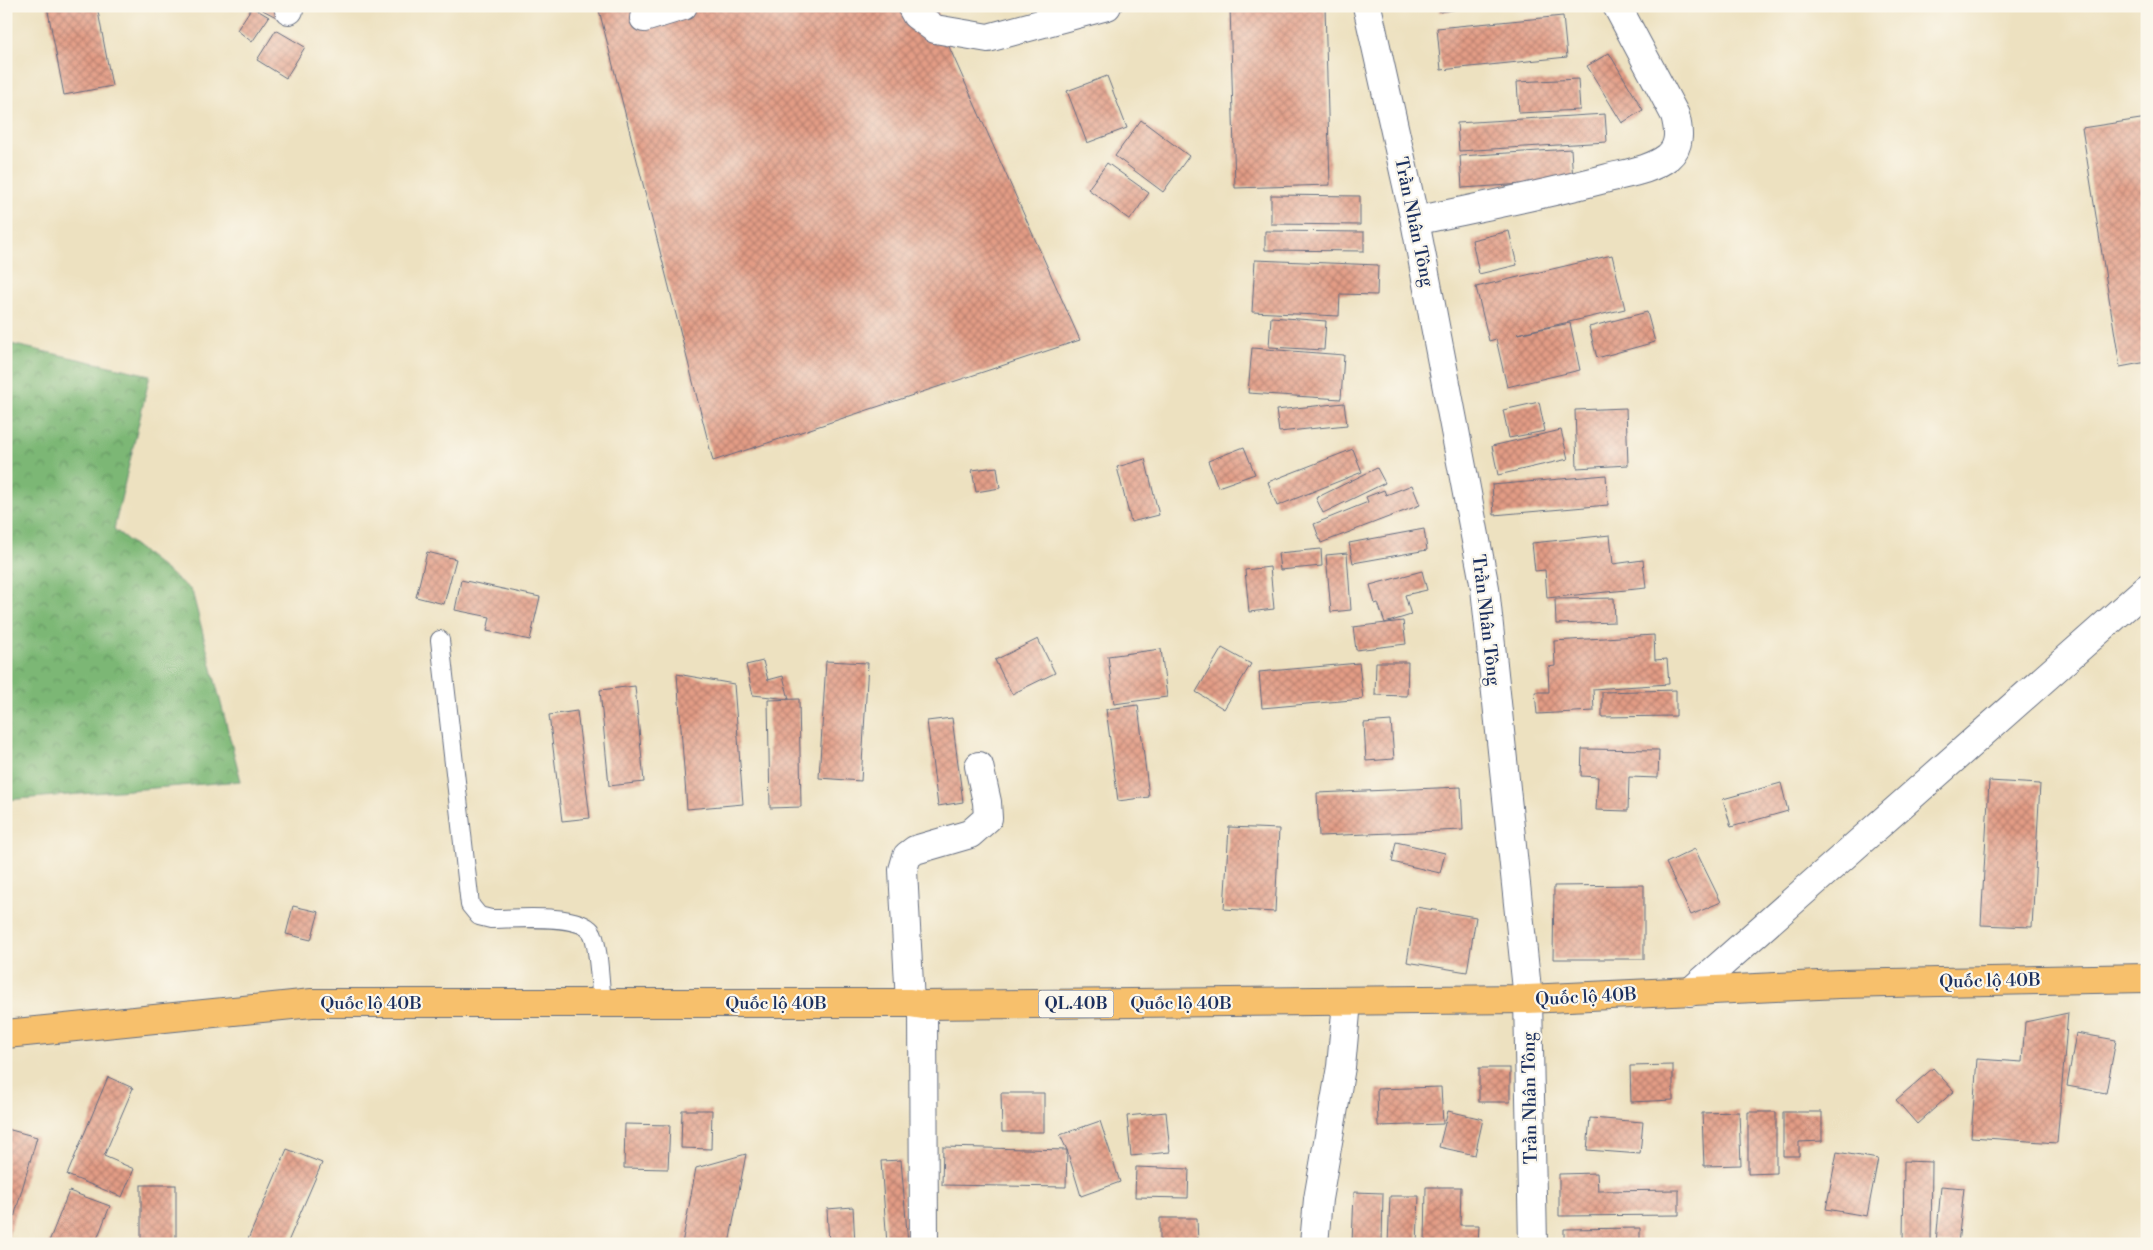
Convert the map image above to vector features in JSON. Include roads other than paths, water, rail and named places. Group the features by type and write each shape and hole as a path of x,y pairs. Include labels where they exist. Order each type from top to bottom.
{"highway":[{"name":"Quốc lộ 40B","path":"6,1034 312,1003 917,1004 1347,1002 1528,999 1839,984 2147,978"}],"street":[{"path":"644,18 683,6"},
{"path":"911,6 916,15 935,29 988,38 1107,6"},
{"name":"Trần Nhân Tông","path":"1367,6 1415,222 1485,588 1528,999 1533,1244"},
{"path":"1415,222 1650,167 1669,156 1677,145 1679,129 1675,115 1617,6"},
{"path":"1690,992 2147,588"},
{"path":"924,1244 917,1004 903,870 907,856 915,850 970,834 988,818 987,802 979,766"},
{"path":"1314,1244 1318,1199 1341,1067 1347,1002"}],"lane":[{"path":"440,640 470,905 479,916 490,919 568,920 582,924 592,932 596,945 602,1003"}]}
